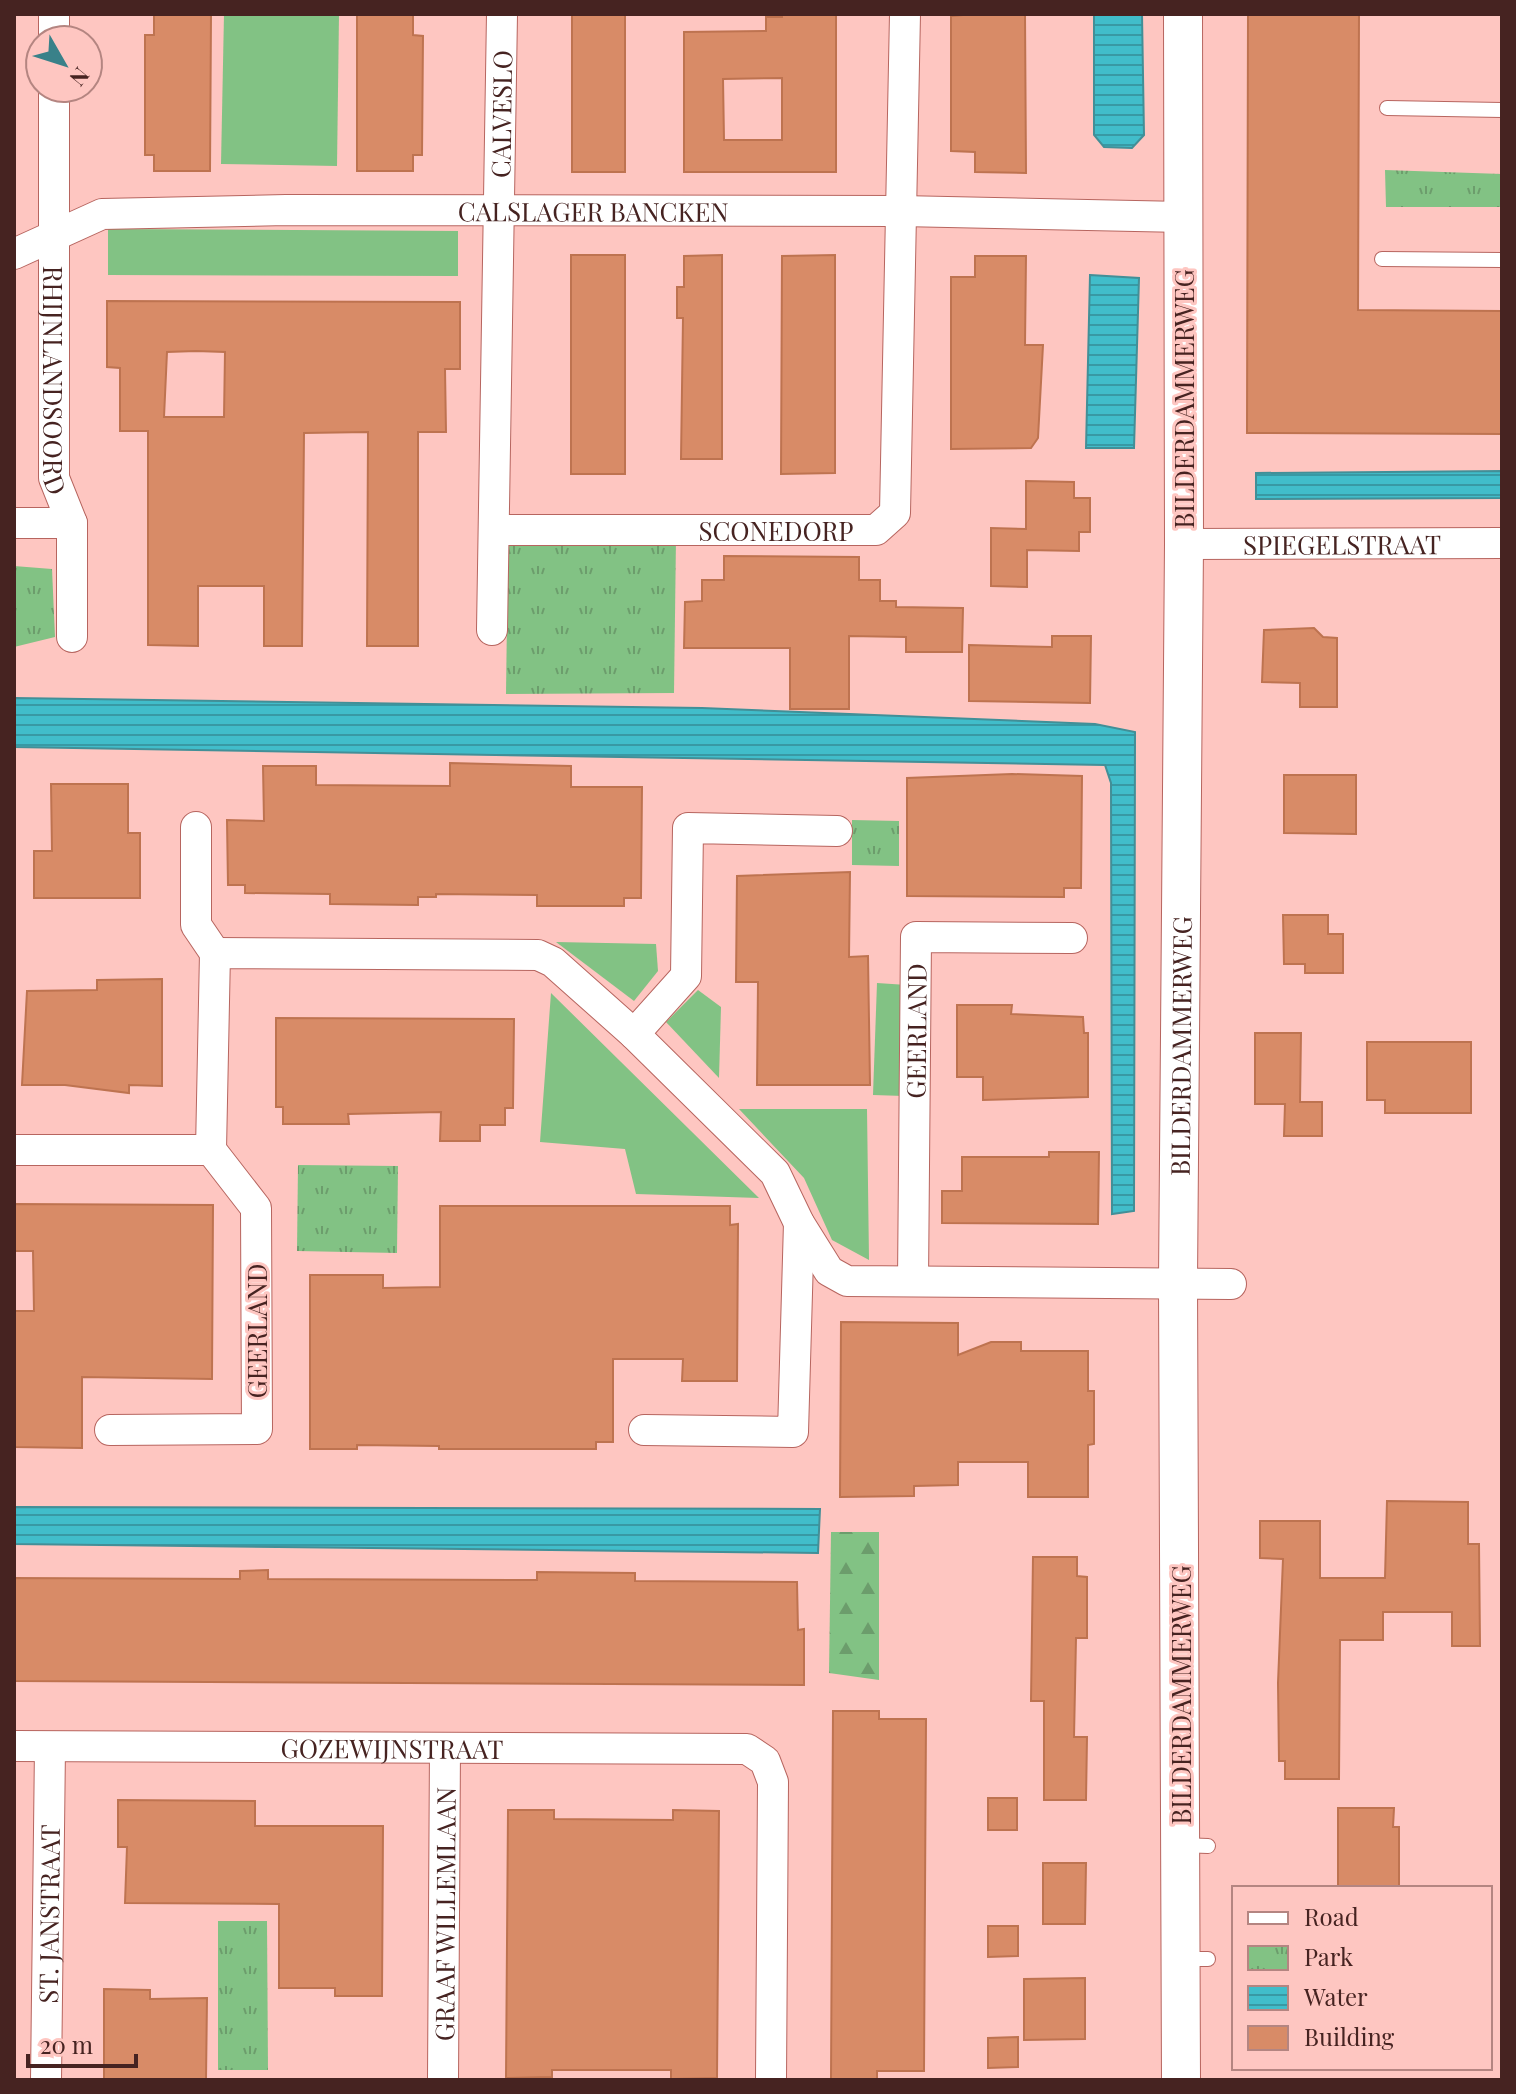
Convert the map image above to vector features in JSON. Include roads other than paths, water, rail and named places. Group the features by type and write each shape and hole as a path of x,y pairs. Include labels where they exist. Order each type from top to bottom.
{"street":[{"name":"CALVESLO","path":"499,212 502,14"},
{"path":"901,211 905,14"},
{"name":"BILDERDAMMERWEG","path":"1181,2080 1194,1959 1194,1845 1178,1282 1184,544 1183,14"},
{"name":"RHIJNLANDSOORD","path":"54,104 54,478 72,523 72,637"},
{"name":"CALSLAGER BANCKEN","path":"14,254 102,214 286,210 901,211 1183,217"},
{"name":"SCONEDORP","path":"494,530 876,530 895,513 901,211"},
{"path":"492,630 499,212"},
{"name":"RHIJNLANDSOORD","path":"14,523 72,523"},
{"name":"SPIEGELSTRAAT","path":"1184,544 1502,543"},
{"path":"14,1150 211,1150 215,953 196,925 196,827"},
{"path":"634,1034 686,976 688,828 837,831"},
{"name":"GEERLAND","path":"913,1281 916,937 1072,938"},
{"path":"215,953 538,955 553,962 634,1034 775,1173 799,1223 829,1271 847,1281 1231,1284"},
{"name":"GEERLAND","path":"110,1430 257,1429 256,1208 211,1150"},
{"path":"644,1430 793,1432 799,1223"},
{"name":"GOZEWIJNSTRAAT","path":"14,1746 747,1749 765,1761 773,1782 771,2080"},
{"name":"ST. JANSTRAAT","path":"46,2080 50,1747"},
{"name":"GRAAF WILLEMLAAN","path":"443,2080 445,1748"}],"lane":[{"path":"1387,108 1502,110"},
{"path":"1382,259 1502,260"}],"water":[{"path":"1094,14 1142,14 1144,135 1132,148 1104,147 1094,135"},
{"path":"1090,275 1139,278 1134,448 1086,448"},
{"path":"1502,471 1502,498 1256,499 1256,473"},
{"path":"14,698 702,708 1095,724 1135,732 1134,1211 1112,1214 1111,783 1105,765 14,747"},
{"path":"14,1507 820,1509 818,1553 14,1544"}]}
